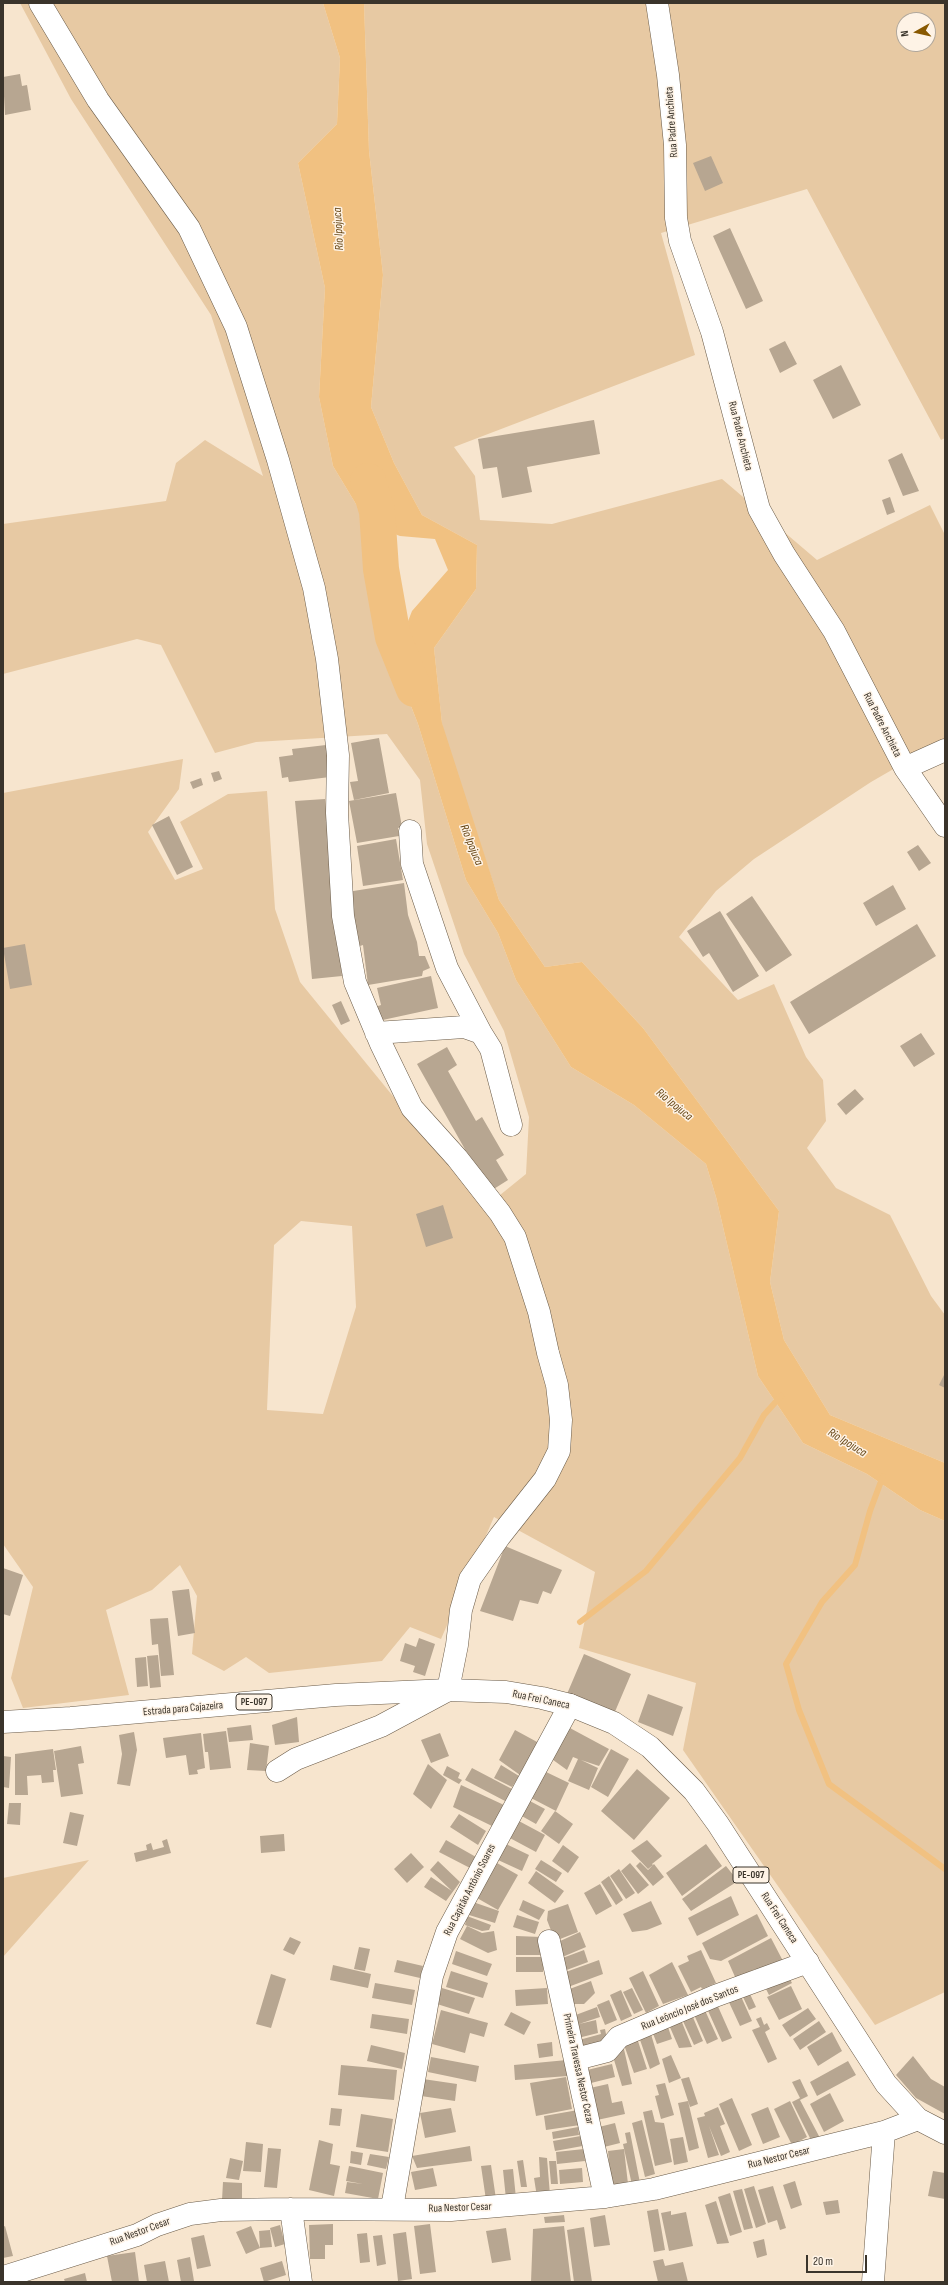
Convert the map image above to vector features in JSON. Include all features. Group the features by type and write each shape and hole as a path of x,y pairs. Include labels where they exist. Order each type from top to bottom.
{"street":[{"path":"40,3 98,100 189,228 236,327 278,460 314,588 327,658 338,754 337,821 343,916 355,982 376,1033 412,1108 457,1158 500,1213 515,1237 539,1312 557,1385 561,1420 559,1451 545,1479 495,1542 470,1579 461,1610 457,1645 448,1690 381,1726 296,1759 277,1771"},
{"name":"Rua Padre Anchieta","path":"656,3 668,75 674,145 676,218 680,241 712,332 759,509 772,534 834,631 905,768 945,826"},
{"path":"905,768 945,750"},
{"path":"410,830 412,864 447,968 491,1049 511,1125"},
{"path":"376,1033 464,1028 481,1033"},
{"name":"Estrada para Cajazeira","path":"3,1722 72,1718 336,1695 448,1690 506,1692"},
{"name":"Rua Frei Caneca","path":"506,1692 570,1705 614,1723 650,1747 678,1774 718,1824 886,2084 918,2119 945,2133"},
{"name":"Rua Capitão Antônio Soares","path":"392,2208 432,1976 447,1932 570,1705"},
{"name":"Primeira Travessa Nestor Cezar","path":"549,1941 605,2197"},
{"name":"Rua Leôncio José dos Santos","path":"576,2059 607,2051 619,2037 716,1996 808,1962"},
{"name":"Rua Nestor Cesar","path":"3,2277 137,2235 157,2225 190,2214 221,2210 392,2208 451,2210 605,2197 654,2188 884,2132 918,2119"},
{"path":"873,2282 884,2132"},
{"path":"291,2209 301,2282"}],"shaded area":[{"path":"20,3 323,3 340,58 337,124 298,163 325,288 319,397 333,466 368,524 384,638 418,724 466,880 498,933 516,980 571,1067 634,1105 706,1164 716,1197 758,1376 803,1443 867,1474 920,1510 945,1521 945,1992 875,2025 683,1750 696,1683 579,1648 595,1572 494,1517 441,1639 410,1627 382,1661 269,1673 246,1657 224,1671 192,1654 197,1596 180,1565 152,1590 106,1610 129,1695 23,1708 11,1678 33,1587 3,1544 3,793 183,759 179,789 148,832 175,880 203,869 180,822 228,794 267,791 275,909 300,982 484,1208 526,1174 529,1117 504,1031 464,954 427,844 420,780 387,734 256,742 215,753 161,645 137,639 3,674 3,524 166,501 176,463 205,440 263,476 211,315 71,99","holes":["301,1221 352,1226 356,1307 323,1414 267,1410 274,1245"]},
{"path":"364,3 945,3 945,438 941,440 807,189 661,233 695,355 454,447 475,476 480,520 552,524 722,479 817,560 930,505 945,535 945,742 916,756 871,782 754,859 716,891 679,937 738,1000 774,984 806,1057 823,1080 826,1121 807,1148 836,1188 890,1215 931,1296 945,1315 945,1463 830,1415 784,1340 770,1282 779,1211 643,1028 582,962 545,967 499,900 443,733 434,648 476,589 477,545 422,515 394,463 371,407 383,275 369,151"},
{"path":"89,1860 3,1957 3,1878"}],"water":[{"path":"323,3 364,3 369,151 383,275 371,407 394,463 422,515 477,545 476,589 434,648 442,723 499,900 545,967 582,962 643,1028 779,1211 770,1282 784,1340 830,1415 945,1463 945,1521 920,1510 867,1474 803,1443 758,1376 716,1197 706,1164 634,1105 571,1067 516,980 498,933 466,880 418,724 393,660 412,611 448,570 435,539 400,536 368,524 333,466 319,397 325,288 298,163 337,124 340,58"}],"building":[{"path":"20,74 22,86 27,85 31,110 5,115 3,77"},
{"path":"711,156 723,183 705,191 693,163"},
{"path":"730,228 763,301 746,309 713,236"},
{"path":"785,341 797,364 780,373 769,349"},
{"path":"841,365 861,405 833,419 813,380"},
{"path":"594,420 600,454 527,467 532,492 502,498 497,467 483,469 478,439"},
{"path":"902,453 919,491 903,496 888,460"},
{"path":"890,497 895,512 887,515 882,500"},
{"path":"379,738 389,793 354,800 350,782 358,781 351,743"},
{"path":"326,745 330,777 289,782 288,777 282,778 279,757 293,755 292,749"},
{"path":"219,771 222,779 214,782 211,773"},
{"path":"201,778 203,785 193,789 190,782"},
{"path":"396,793 402,827 398,828 399,836 357,843 349,801"},
{"path":"325,799 342,976 312,979 295,801"},
{"path":"169,816 193,867 177,875 152,825"},
{"path":"396,839 403,880 363,886 357,846"},
{"path":"918,845 931,863 919,871 907,852"},
{"path":"404,883 408,915 417,942 419,956 425,956 430,968 423,971 422,976 368,985 363,945 357,947 347,892"},
{"path":"893,885 906,909 876,926 863,903"},
{"path":"752,896 792,955 766,972 726,914"},
{"path":"720,911 759,976 733,992 709,953 703,957 687,931"},
{"path":"917,924 936,956 809,1034 790,1002"},
{"path":"25,944 32,985 10,989 3,948"},
{"path":"431,976 438,1008 378,1021 375,1007 381,1005 377,988"},
{"path":"341,1001 350,1021 341,1025 332,1005"},
{"path":"921,1033 935,1054 914,1067 900,1046"},
{"path":"447,1047 457,1065 448,1071 476,1121 482,1117 504,1155 496,1160 508,1180 489,1192 417,1064"},
{"path":"855,1089 864,1099 846,1115 837,1104"},
{"path":"443,1205 453,1238 426,1247 416,1214"},
{"path":"945,1373 945,1388 939,1385"},
{"path":"505,1546 562,1570 551,1594 543,1591 538,1604 520,1600 513,1621 480,1611"},
{"path":"3,1568 23,1575 10,1616 3,1614"},
{"path":"189,1589 195,1633 178,1636 172,1591"},
{"path":"168,1618 174,1675 161,1676 158,1644 152,1645 150,1619"},
{"path":"419,1638 435,1644 425,1676 413,1672 415,1666 400,1661 405,1643 416,1647"},
{"path":"584,1654 631,1674 614,1714 567,1694"},
{"path":"158,1655 161,1687 150,1688 147,1656"},
{"path":"146,1657 148,1686 137,1687 135,1658"},
{"path":"648,1694 683,1707 673,1736 638,1722"},
{"path":"297,1717 299,1742 275,1745 272,1725"},
{"path":"251,1725 253,1740 229,1742 227,1728"},
{"path":"568,1727 609,1749 599,1766 581,1760 598,1768 589,1790 568,1781 578,1759 573,1757 567,1770 549,1757"},
{"path":"515,1730 539,1743 520,1775 499,1760"},
{"path":"226,1731 231,1768 210,1770 208,1752 205,1752 203,1734"},
{"path":"134,1732 137,1750 130,1786 117,1784 122,1754 119,1735"},
{"path":"201,1733 205,1768 197,1770 198,1774 189,1775 186,1755 166,1758 163,1738"},
{"path":"440,1733 449,1756 431,1763 421,1740"},
{"path":"250,1743 269,1746 266,1771 247,1770"},
{"path":"81,1746 84,1763 78,1764 83,1794 61,1797 54,1751"},
{"path":"53,1749 56,1770 53,1770 54,1782 42,1783 41,1775 27,1776 28,1795 15,1795 15,1754"},
{"path":"611,1749 629,1759 608,1797 591,1787"},
{"path":"3,1756 11,1757 9,1788 3,1787"},
{"path":"428,1764 447,1780 431,1809 413,1794"},
{"path":"501,1765 519,1776 512,1787 494,1778"},
{"path":"447,1766 460,1773 458,1778 462,1780 459,1784 443,1775"},
{"path":"472,1768 512,1789 505,1801 465,1780"},
{"path":"637,1769 670,1798 634,1840 601,1811"},
{"path":"544,1771 569,1783 556,1811 531,1798"},
{"path":"461,1785 504,1805 492,1826 453,1807"},
{"path":"528,1800 545,1809 536,1824 520,1815"},
{"path":"9,1803 21,1803 20,1825 7,1824"},
{"path":"555,1811 573,1824 559,1844 541,1831"},
{"path":"70,1812 84,1815 77,1846 63,1843"},
{"path":"459,1814 486,1831 478,1845 450,1827"},
{"path":"517,1820 545,1835 536,1852 508,1837"},
{"path":"284,1834 285,1851 261,1853 260,1836"},
{"path":"167,1839 171,1853 136,1862 134,1853 147,1850 146,1845 151,1843 153,1850 164,1847 162,1841"},
{"path":"446,1840 476,1857 470,1868 439,1852"},
{"path":"647,1840 662,1856 648,1869 631,1851"},
{"path":"506,1844 529,1855 522,1871 498,1860"},
{"path":"706,1844 722,1866 682,1896 666,1873"},
{"path":"563,1845 579,1857 568,1873 552,1861"},
{"path":"411,1853 424,1867 407,1883 394,1869"},
{"path":"541,1860 562,1873 556,1882 535,1869"},
{"path":"438,1861 460,1882 446,1901 424,1887 431,1877 452,1891 430,1870"},
{"path":"640,1862 648,1870 654,1864 664,1877 653,1886 636,1866"},
{"path":"497,1863 518,1875 498,1910 477,1898"},
{"path":"630,1863 649,1885 638,1894 621,1871"},
{"path":"726,1866 738,1881 691,1911 682,1899"},
{"path":"619,1869 635,1893 626,1899 610,1876"},
{"path":"536,1871 564,1891 555,1903 528,1883"},
{"path":"609,1876 623,1900 616,1905 601,1882"},
{"path":"600,1884 612,1906 596,1915 584,1893"},
{"path":"731,1896 739,1915 697,1936 688,1918"},
{"path":"523,1900 545,1910 539,1920 519,1910"},
{"path":"651,1901 662,1924 647,1930 632,1932 623,1914"},
{"path":"473,1902 499,1911 495,1923 469,1915"},
{"path":"568,1904 578,1932 555,1941 547,1920 548,1911"},
{"path":"757,1914 768,1936 721,1961 710,1959 702,1943"},
{"path":"517,1915 539,1922 535,1934 513,1927"},
{"path":"467,1916 491,1925 489,1930 482,1931 465,1925"},
{"path":"467,1926 482,1933 494,1931 497,1950 488,1953 460,1939"},
{"path":"580,1932 586,1947 560,1958 558,1942"},
{"path":"516,1936 541,1937 540,1955 516,1955"},
{"path":"290,1937 301,1942 294,1955 283,1950"},
{"path":"771,1938 783,1961 758,1975 755,1969 736,1979 728,1961"},
{"path":"359,1947 370,1949 365,1971 354,1969"},
{"path":"584,1950 588,1962 564,1971 560,1959"},
{"path":"701,1950 716,1983 702,1989 701,1987 691,1992 678,1966 689,1961 687,1956"},
{"path":"456,1951 492,1964 487,1976 452,1964"},
{"path":"516,1957 544,1957 543,1972 516,1972"},
{"path":"397,1960 423,1966 420,1978 394,1972"},
{"path":"599,1960 603,1974 568,1987 563,1973"},
{"path":"672,1962 688,1995 663,2004 649,1975"},
{"path":"333,1965 371,1974 368,1988 330,1980"},
{"path":"451,1971 488,1983 483,1998 446,1987"},
{"path":"643,1971 659,2006 646,2013 629,1978"},
{"path":"271,1974 286,1979 271,2028 256,2024"},
{"path":"787,1974 792,1983 769,1995 764,1985"},
{"path":"591,1981 595,1993 584,2004 572,2004 567,1990"},
{"path":"375,1983 415,1990 412,2005 372,1998"},
{"path":"791,1986 802,2009 779,2020 767,1997"},
{"path":"442,1988 475,1998 469,2014 437,2004"},
{"path":"547,1988 548,2004 516,2006 515,1990"},
{"path":"632,1988 643,2010 634,2014 623,1992"},
{"path":"621,1990 632,2016 621,2021 610,1995"},
{"path":"739,1992 752,2021 740,2026 727,1998"},
{"path":"750,1994 756,2007 749,2010 743,1997"},
{"path":"609,2000 617,2020 605,2025 597,2005"},
{"path":"716,2002 732,2038 722,2042 705,2004"},
{"path":"703,2006 718,2039 707,2044 692,2010"},
{"path":"597,2007 600,2017 579,2024 596,2020 598,2033 578,2038 573,2016"},
{"path":"808,2008 816,2019 790,2037 782,2025"},
{"path":"441,2010 488,2023 484,2037 470,2033 465,2053 432,2044"},
{"path":"511,2012 531,2022 524,2035 504,2025"},
{"path":"372,2014 409,2019 407,2034 370,2028"},
{"path":"692,2015 703,2041 694,2045 682,2019"},
{"path":"761,2017 764,2025 767,2023 770,2029 765,2032 777,2059 768,2063 752,2030 760,2027 756,2019"},
{"path":"681,2020 692,2047 679,2048 669,2025"},
{"path":"819,2021 826,2032 800,2050 793,2039"},
{"path":"668,2027 672,2039 657,2044 652,2031"},
{"path":"605,2029 608,2044 582,2052 579,2040 601,2034 600,2030"},
{"path":"650,2031 660,2064 650,2069 638,2034"},
{"path":"832,2032 842,2051 818,2066 807,2047"},
{"path":"637,2038 647,2069 634,2073 623,2042"},
{"path":"552,2042 553,2056 539,2058 537,2044"},
{"path":"371,2045 405,2053 402,2069 367,2061"},
{"path":"623,2045 632,2084 622,2086 611,2050"},
{"path":"671,2055 681,2078 669,2083 662,2059"},
{"path":"913,2056 931,2079 945,2087 945,2114 916,2098 896,2075"},
{"path":"431,2057 479,2066 476,2082 428,2072"},
{"path":"567,2060 568,2076 515,2080 514,2065"},
{"path":"848,2061 856,2075 817,2096 810,2082"},
{"path":"612,2064 615,2077 587,2084 583,2071"},
{"path":"341,2065 397,2070 394,2100 338,2095"},
{"path":"566,2077 572,2109 536,2116 530,2083"},
{"path":"689,2077 698,2104 690,2107 681,2079"},
{"path":"423,2079 457,2084 455,2101 421,2096"},
{"path":"800,2079 808,2096 800,2100 820,2138 812,2142 792,2102 800,2098 792,2082"},
{"path":"665,2083 674,2115 661,2119 655,2096 659,2095 656,2085"},
{"path":"608,2084 612,2103 622,2101 625,2114 597,2120 590,2088"},
{"path":"830,2093 844,2121 824,2132 810,2104"},
{"path":"732,2098 752,2145 739,2151 719,2104"},
{"path":"688,2101 699,2148 689,2151 678,2103"},
{"path":"790,2101 807,2137 792,2145 774,2109"},
{"path":"718,2107 725,2124 720,2126 730,2152 721,2156 709,2126 719,2155 708,2158 697,2118 705,2116 704,2113"},
{"path":"768,2107 780,2137 763,2144 751,2114"},
{"path":"331,2108 342,2109 340,2126 329,2125"},
{"path":"451,2108 456,2132 425,2138 420,2113"},
{"path":"578,2110 580,2125 546,2130 544,2116"},
{"path":"652,2110 655,2122 664,2123 672,2162 655,2166 643,2112"},
{"path":"361,2114 393,2119 388,2152 356,2147"},
{"path":"642,2120 655,2174 645,2177 632,2123"},
{"path":"615,2123 620,2143 604,2147 599,2127"},
{"path":"578,2127 579,2135 553,2139 552,2132"},
{"path":"630,2132 640,2183 632,2185 623,2144 627,2143 625,2133"},
{"path":"586,2135 588,2145 555,2151 553,2141"},
{"path":"683,2137 688,2162 674,2165 670,2139"},
{"path":"319,2140 333,2144 330,2164 340,2166 334,2196 309,2190"},
{"path":"246,2142 263,2144 261,2172 243,2171"},
{"path":"470,2146 472,2161 417,2168 412,2156"},
{"path":"268,2148 281,2149 277,2188 264,2187"},
{"path":"584,2149 585,2161 557,2164 556,2152"},
{"path":"624,2149 628,2184 611,2186 608,2151"},
{"path":"351,2151 363,2153 361,2165 350,2163"},
{"path":"370,2154 389,2157 386,2169 367,2165"},
{"path":"539,2157 547,2158 550,2195 537,2197 534,2178 540,2177"},
{"path":"230,2158 243,2161 239,2180 226,2178"},
{"path":"523,2160 527,2187 521,2187 517,2161"},
{"path":"549,2161 556,2161 558,2184 551,2184"},
{"path":"491,2165 496,2199 486,2200 481,2166"},
{"path":"349,2166 383,2173 378,2199 345,2193 347,2182 363,2184 346,2181"},
{"path":"433,2168 437,2186 415,2190 411,2172"},
{"path":"582,2168 583,2182 560,2184 559,2170"},
{"path":"513,2169 516,2198 506,2199 503,2170"},
{"path":"933,2171 945,2173 945,2199 928,2196"},
{"path":"795,2181 802,2205 791,2209 783,2185"},
{"path":"223,2182 242,2183 242,2200 222,2200"},
{"path":"754,2186 766,2224 756,2228 744,2189"},
{"path":"773,2186 786,2228 780,2230 777,2220 768,2223 758,2190"},
{"path":"742,2189 753,2228 744,2230 733,2191"},
{"path":"730,2193 742,2232 730,2236 718,2197"},
{"path":"838,2200 840,2213 826,2215 823,2202"},
{"path":"716,2201 729,2243 717,2244 705,2205"},
{"path":"658,2209 665,2250 654,2252 647,2211"},
{"path":"671,2211 671,2215 686,2212 693,2246 669,2251 661,2213"},
{"path":"564,2215 565,2222 545,2223 544,2217"},
{"path":"605,2215 610,2245 594,2247 590,2218"},
{"path":"333,2224 333,2245 325,2245 325,2259 310,2259 309,2225"},
{"path":"430,2224 436,2272 420,2274 414,2226"},
{"path":"280,2225 285,2244 275,2247 270,2228"},
{"path":"5,2226 13,2256 3,2258 3,2227"},
{"path":"251,2226 260,2248 246,2254 236,2232"},
{"path":"564,2226 571,2282 531,2282 533,2229"},
{"path":"584,2227 592,2282 574,2282 567,2230"},
{"path":"506,2228 511,2260 492,2263 486,2231"},
{"path":"270,2230 272,2247 260,2248 259,2231"},
{"path":"406,2232 412,2279 398,2281 393,2234"},
{"path":"367,2233 370,2262 360,2263 357,2234"},
{"path":"204,2235 211,2266 197,2269 191,2238"},
{"path":"382,2235 386,2264 377,2266 373,2236"},
{"path":"764,2239 767,2255 757,2258 753,2242"},
{"path":"135,2252 139,2282 112,2282 107,2256"},
{"path":"190,2257 194,2281 181,2282 177,2260"},
{"path":"663,2259 665,2266 683,2262 688,2282 658,2282 653,2261"},
{"path":"165,2261 169,2282 147,2282 144,2265"},
{"path":"282,2261 286,2275 264,2282 260,2268"},
{"path":"85,2273 87,2282 65,2282 64,2279"}],"waterway":[{"name":"Rio Ipojuca","path":"368,481 377,511 381,569 393,637 414,689"},
{"path":"580,1622 646,1571 740,1458 764,1415 781,1396"},
{"path":"883,1476 870,1511 855,1565 822,1602 786,1664 799,1710 829,1784 945,1869"}]}
